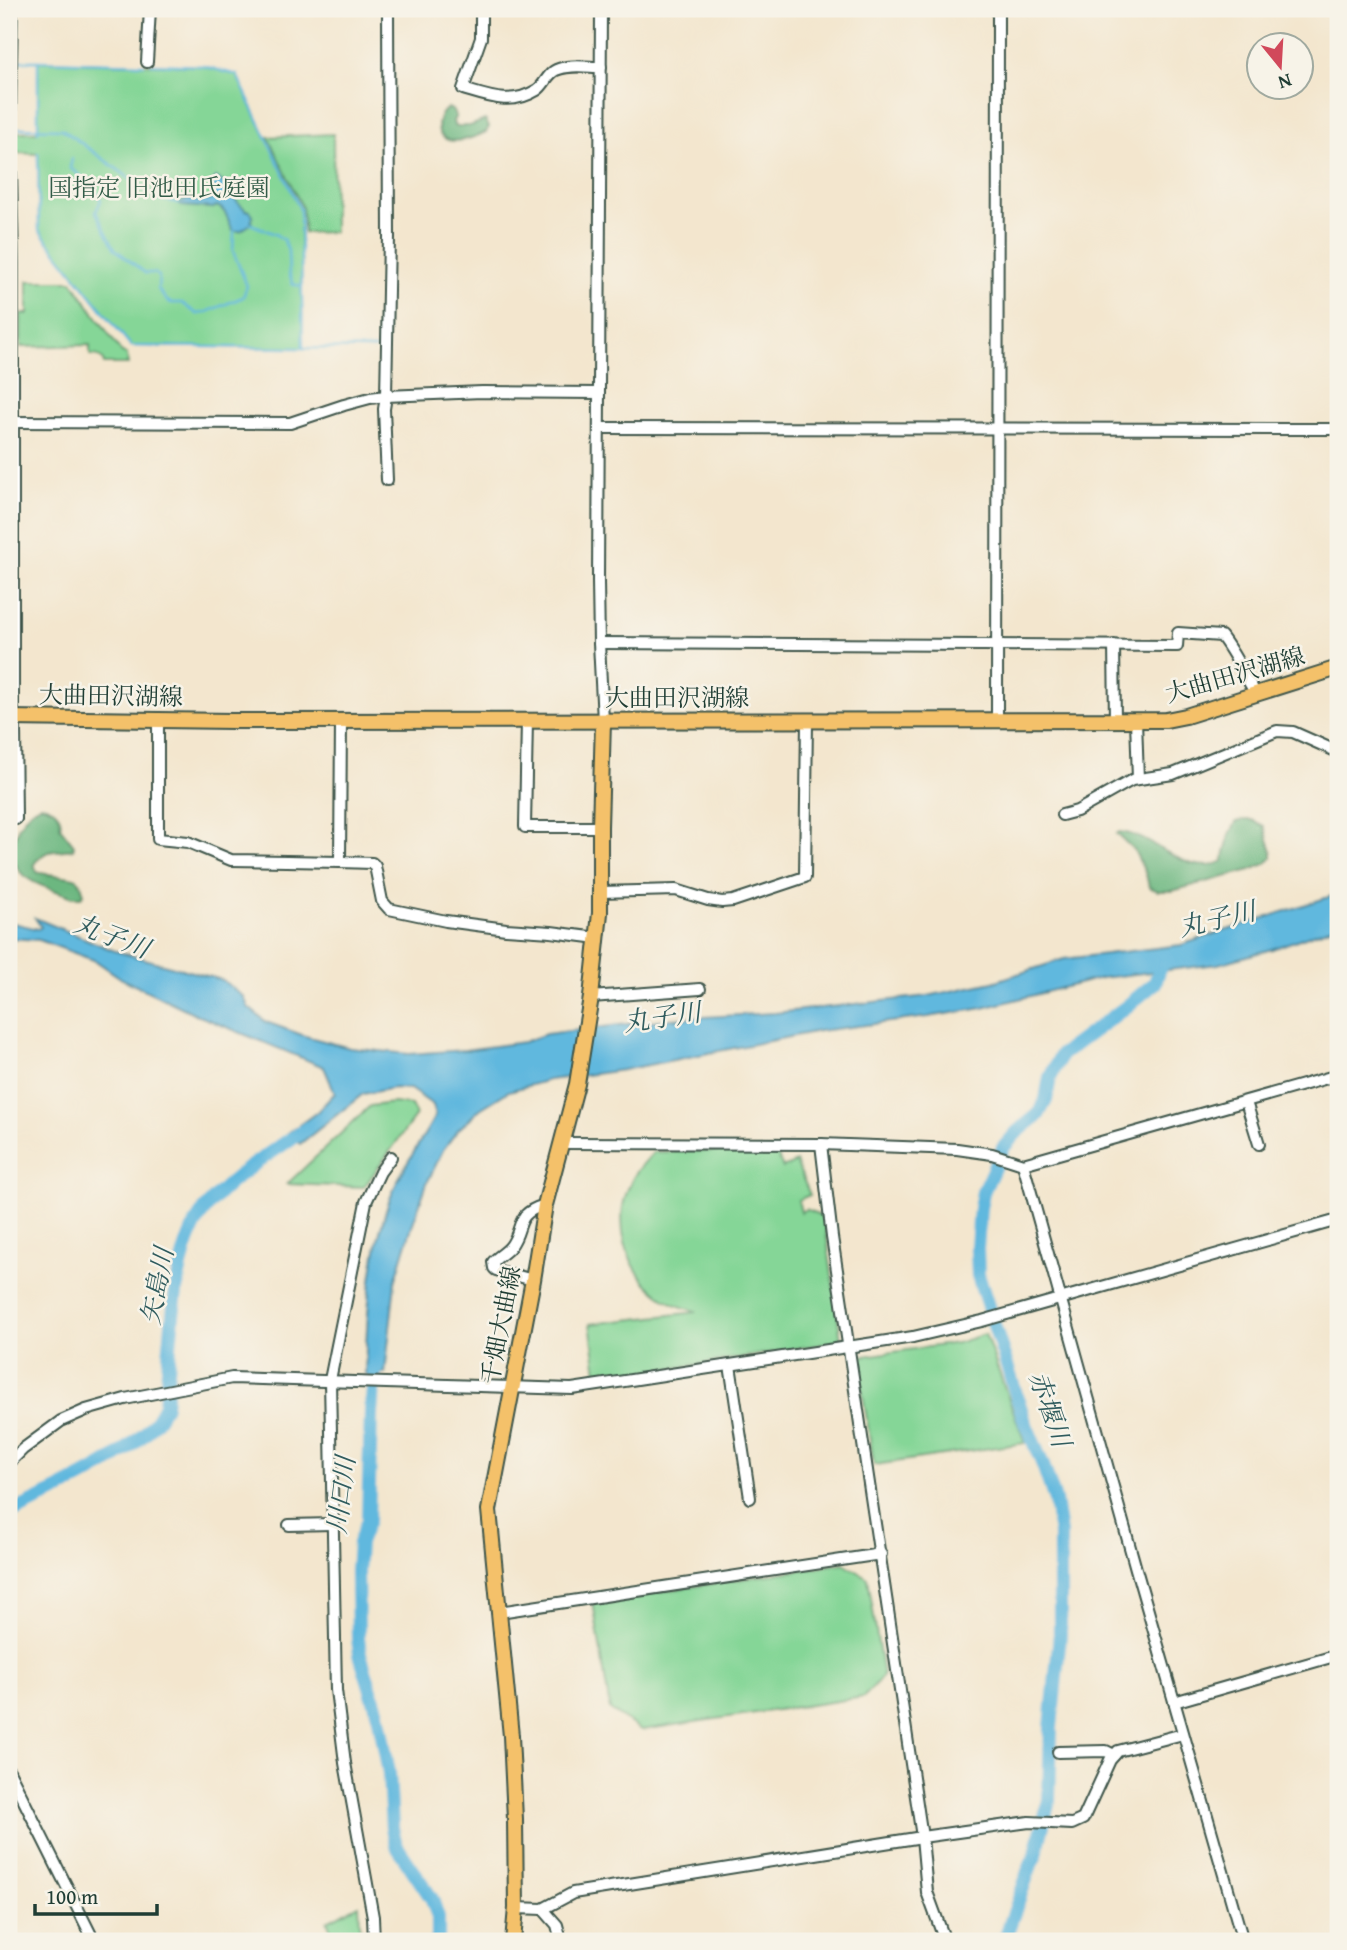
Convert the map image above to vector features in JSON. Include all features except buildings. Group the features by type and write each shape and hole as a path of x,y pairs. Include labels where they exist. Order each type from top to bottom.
{"main road":[{"name":"大曲田沢湖線","path":"11,718 233,721 1166,720 1338,668"},
{"name":"千畑大曲線","path":"513,1941 516,1908 511,1736 489,1510 545,1205 577,1084 591,997 600,913 603,721"}],"street":[{"path":"9,817 16,820 15,725 11,718 12,9"},
{"path":"148,62 150,9"},
{"path":"387,480 384,409 389,237 388,9"},
{"path":"481,9 481,38 463,89 490,97 514,100 541,88 556,70 566,67 600,67"},
{"path":"601,9 599,643 603,721"},
{"path":"997,720 998,9"},
{"path":"11,422 290,423 344,405 386,396 482,392 599,393"},
{"path":"599,428 1338,429"},
{"path":"599,643 1177,646 1178,633 1221,636 1256,694"},
{"path":"1114,645 1115,720"},
{"path":"159,719 158,839 188,842 231,860 372,863 375,866 382,901 389,909 446,921 598,938"},
{"path":"340,862 341,720"},
{"path":"527,720 524,827 600,827"},
{"path":"1136,720 1138,779"},
{"path":"600,892 676,890 722,902 733,901 805,877 807,721"},
{"path":"1062,815 1077,811 1138,779 1173,774 1276,731 1293,732 1338,752"},
{"path":"591,997 700,989"},
{"path":"560,1143 821,1144 957,1149 992,1154 1023,1164 1338,1076"},
{"path":"1246,1102 1259,1143"},
{"path":"821,1144 832,1237 922,1837 927,1892 944,1941"},
{"path":"374,1941 373,1917 345,1763 336,1690 332,1524 335,1380 366,1202 380,1172 391,1157"},
{"path":"1023,1164 1243,1941"},
{"path":"533,1280 496,1269 493,1262 513,1243 521,1220 527,1213 545,1205"},
{"path":"9,1463 61,1421 86,1410 142,1395 232,1378 572,1389 912,1337 982,1321 1338,1220"},
{"path":"730,1365 750,1498"},
{"path":"289,1525 332,1524"},
{"path":"499,1612 881,1554"},
{"path":"1174,1702 1338,1655"},
{"path":"516,1908 543,1909 573,1893 922,1837 1029,1822 1072,1824 1083,1819 1118,1751 1183,1734"},
{"path":"1058,1752 1106,1751 1114,1755"},
{"path":"9,1770 94,1941"},
{"path":"543,1909 557,1925 561,1941"}],"green space":[{"name":"国指定 旧池田氏庭園","path":"38,61 203,66 237,75 300,209 303,348 131,346 39,230 38,154 16,153 16,132 38,132"},
{"path":"448,108 456,117 453,120 454,126 470,126 485,120 489,127 486,132 472,138 448,140 440,134 438,124 441,115"},
{"path":"333,134 334,232 304,233 302,207 268,137"},
{"path":"28,281 72,281 122,353 127,354 128,364 104,364 99,356 90,355 90,345 21,347 21,314 28,314"},
{"path":"41,805 56,812 60,818 60,827 74,845 73,849 43,855 34,864 37,872 77,879 84,894 81,897 73,897 46,887 25,876 18,869 14,858 14,845 18,828 30,811"},
{"path":"1252,820 1264,826 1272,858 1251,870 1172,891 1158,891 1149,887 1146,874 1134,850 1117,834 1132,834 1184,861 1210,866 1223,861 1229,836 1236,822"},
{"path":"393,1103 411,1105 416,1115 364,1187 287,1184 370,1106"},
{"path":"775,1150 783,1168 796,1162 810,1195 798,1200 801,1212 806,1209 824,1217 841,1341 598,1379 590,1324 697,1312 672,1303 658,1294 637,1271 630,1257 622,1227 623,1212 625,1197 638,1170 654,1152"},
{"path":"985,1334 1025,1443 874,1465 857,1357 957,1343"},
{"path":"844,1563 868,1578 883,1676 864,1697 641,1730 610,1710 593,1602"},
{"path":"359,1905 361,1941 336,1941 327,1921"}],"water":[{"path":"215,177 237,202 253,215 251,224 240,231 234,231 224,211 217,206 182,206 179,203 188,199 204,201 212,198 212,183"},
{"path":"1338,894 1338,925 1272,949 1218,964 1101,978 983,1008 819,1031 623,1070 549,1080 509,1091 480,1109 458,1130 443,1150 427,1183 395,1282 385,1374 365,1374 369,1301 376,1252 381,1228 397,1182 435,1116 433,1105 410,1089 394,1088 363,1094 300,1144 288,1133 317,1112 335,1093 324,1067 202,1017 122,979 96,961 39,940 9,938 9,922 38,929 41,927 35,918 115,951 222,980 244,997 248,1007 266,1022 350,1048 409,1054 465,1050 524,1042 546,1034 669,1019 775,1013 928,996 993,982 1064,959 1181,945"}],"waterway":[{"path":"15,61 38,61 38,132"},
{"path":"38,61 144,64"},
{"path":"151,64 203,66 237,75 300,209 303,348"},
{"path":"19,128 62,129 158,199 179,203"},
{"path":"38,153 39,230 131,346 375,349"},
{"path":"72,159 70,168 88,182 101,200 96,212 115,249 145,273 159,276 158,289 167,301 182,303 197,314 243,297 247,286 233,251 234,231"},
{"path":"251,224 284,240 293,284 302,287"},
{"name":"赤堰川","path":"1004,1941 1035,1858 1049,1800 1051,1727 1060,1634 1060,1534 1055,1500 1025,1422 978,1275 980,1208 983,1192 1003,1148 1038,1115 1046,1100 1050,1077 1061,1055 1155,983 1163,959"},
{"name":"矢島川","path":"9,1514 97,1469 139,1439 154,1423 165,1405 178,1278 192,1230 203,1212 226,1187 307,1128"},
{"name":"川口川","path":"376,1356 371,1412 368,1520 359,1543 357,1572 358,1638 360,1654 378,1713 389,1773 392,1828 396,1845 432,1899 438,1917 436,1941"}],"water label":[{"name":"丸子川","path":"1217,919"},
{"name":"丸子川","path":"112,936"},
{"name":"丸子川","path":"662,1017"}]}
